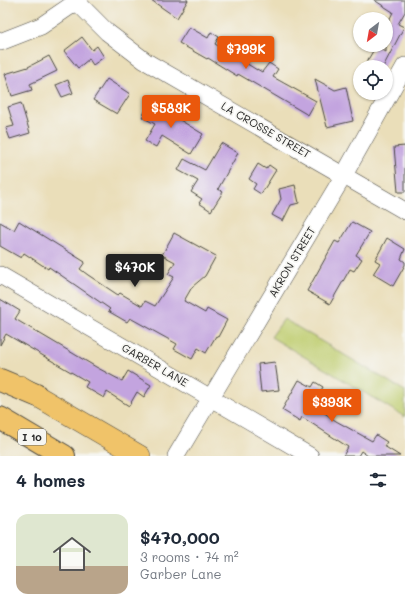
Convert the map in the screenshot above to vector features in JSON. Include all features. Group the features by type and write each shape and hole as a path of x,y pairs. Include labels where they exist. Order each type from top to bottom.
{"highway":[{"path":"0,380 36,396"},
{"name":"I 10","path":"0,418 64,456"}],"main road":[{"path":"0,374 140,456"}],"street":[{"path":"0,42 41,26 75,1"},
{"name":"LA CROSSE STREET","path":"75,1 107,32 145,61 405,210"},
{"name":"AKRON STREET","path":"176,456 344,175 405,66"},
{"name":"GARBER LANE","path":"0,275 310,456"}],"green space":[{"path":"284,319 405,391 405,417 271,337"}],"building":[{"path":"151,0 188,0 177,18"},
{"path":"374,0 405,0 405,12 398,24 404,27 393,48 393,12"},
{"path":"189,27 208,38 211,32 219,37 215,44 257,70 262,72 269,63 278,69 273,77 316,101 308,115 238,74 237,76 208,58 207,59 179,43"},
{"path":"82,37 92,50 97,46 104,57 93,65 89,59 78,68 64,51"},
{"path":"372,52 391,52 387,60 368,60"},
{"path":"49,56 57,71 30,84 32,90 12,96 5,74 28,67"},
{"path":"107,79 130,94 117,114 93,100"},
{"path":"315,79 335,90 346,87 353,121 327,127"},
{"path":"68,80 73,93 62,97 56,85"},
{"path":"150,102 203,134 191,154 162,136 156,147 145,141 155,124 142,117"},
{"path":"21,103 30,133 10,139 6,128 14,126 8,107"},
{"path":"221,143 238,153 218,189 223,192 211,211 199,203 202,199 191,192 198,181 178,170 184,159 205,170"},
{"path":"405,146 405,192 398,192 394,147"},
{"path":"258,164 266,169 269,165 276,170 261,194 253,189 256,184 249,179"},
{"path":"295,185 299,203 291,205 283,221 272,215 281,199 279,189"},
{"path":"19,221 85,262 80,269 88,275 118,295 120,293 142,306 145,301 155,306 174,277 168,274 175,262 162,255 174,233 216,256 205,276 192,287 184,301 205,313 207,309 227,320 218,337 216,336 206,353 198,348 192,359 174,349 177,344 130,318 127,322 108,311 110,309 49,267 48,269 24,253 21,258 0,246 0,222 14,230"},
{"path":"352,222 370,232 356,255 362,259 354,271 350,269 330,304 307,291 335,241 339,243"},
{"path":"387,238 405,249 401,259 405,262 405,265 393,286 373,274 380,263 375,260"},
{"path":"0,299 20,311 15,319 96,367 122,381 128,371 151,385 144,397 137,392 129,406 107,392 104,398 85,387 88,382 6,334 0,345"},
{"path":"275,362 279,390 261,392 258,364"},
{"path":"299,380 312,387 315,382 323,387 313,405 336,421 372,441 376,435 387,442 384,446 400,456 368,456 361,451 358,456 343,456 348,447 302,417 300,421 282,410"}]}
